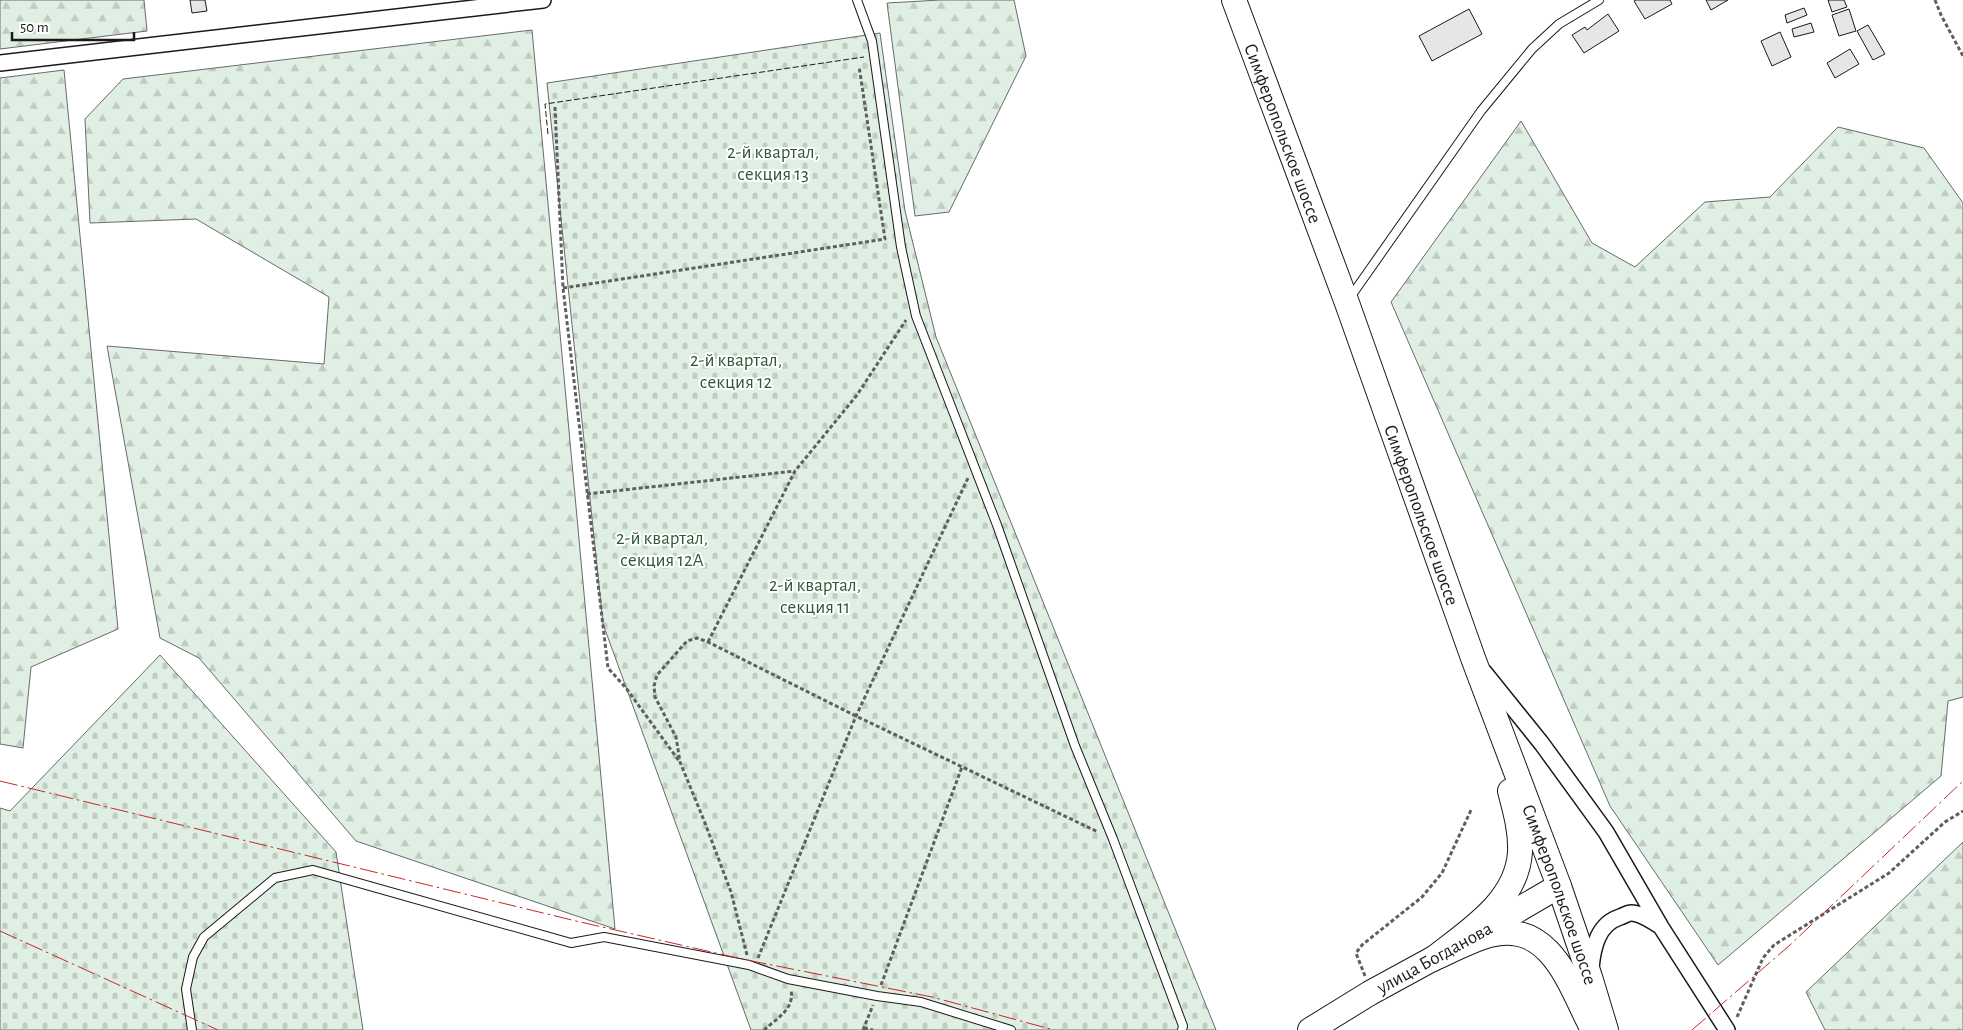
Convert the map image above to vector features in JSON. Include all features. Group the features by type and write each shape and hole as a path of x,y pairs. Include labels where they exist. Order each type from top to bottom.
{"main road":[{"name":"Симферопольское шоссе","path":"1234,0 1347,303 1473,658 1560,886 1606,1030"},
{"path":"1433,959 1487,916 1501,902 1516,871 1520,852 1518,828 1493,711"},
{"name":"улица Богданова","path":"1310,1030 1370,993 1560,886"},
{"path":"1433,959 1490,935 1512,932 1533,939 1554,956 1568,978 1593,1030"}],"street":[{"path":"0,63 543,0"},
{"path":"1473,658 1542,744 1606,832 1661,927 1731,1026"},
{"path":"1590,977 1592,952 1598,934 1614,919 1631,913 1645,917 1661,927"}],"lane":[{"path":"857,0 872,41 901,247 914,309 973,466 997,524 1075,746 1113,839 1182,1030"},
{"path":"1347,303 1481,111 1532,49 1559,24 1599,0"},
{"path":"192,1030 186,989 193,957 204,937 275,878 314,870 571,943 604,937 751,966 788,979 877,996 921,1002 1011,1030"}],"path":[{"path":"1935,0 1963,56"},
{"path":"563,288 885,239 859,66"},
{"path":"555,107 563,288 608,668 626,688 680,762"},
{"path":"708,642 795,471 858,395 914,309"},
{"path":"751,966 856,716 973,466"},
{"path":"587,494 795,471"},
{"path":"751,966 731,892 680,762 676,737 655,697 654,686 657,675 687,640 697,638 708,642 856,716 1113,839"},
{"path":"872,1030 864,1029 962,767"},
{"path":"1362,967 1356,953 1362,945 1422,897 1442,872 1471,810"},
{"path":"1731,1026 1764,958 1774,945 1889,873 1945,822 1963,811"},
{"path":"764,1030 788,1008 792,997 788,979"}],"green space":[{"path":"0,0 144,0 147,31 0,49"},
{"path":"940,0 1014,0 1026,56 949,212 915,216 887,3"},
{"path":"532,30 615,929 356,841 199,658 160,638 107,346 324,364 329,297 196,219 90,223 85,119 123,79"},
{"path":"880,33 905,211 936,337 1216,1030 751,1030 603,624 547,83"},
{"path":"64,70 118,629 31,667 23,748 0,744 0,78"},
{"path":"1521,121 1592,243 1635,267 1705,202 1770,197 1838,127 1924,148 1963,203 1963,697 1948,701 1941,776 1718,965 1610,806 1391,302"},
{"path":"160,655 336,852 363,1030 0,1030 0,808 10,811"},
{"path":"1963,842 1963,1030 1825,1030 1806,992"}],"building":[{"path":"190,0 205,0 207,11 192,13"},
{"path":"1670,0 1672,4 1645,19 1634,1"},
{"path":"1706,0 1728,0 1711,10"},
{"path":"1828,0 1844,0 1847,7 1832,12"},
{"path":"1804,8 1807,15 1787,23 1785,15"},
{"path":"1469,9 1482,34 1432,61 1419,36"},
{"path":"1849,9 1856,31 1839,36 1832,15"},
{"path":"1608,14 1619,31 1584,53 1572,35 1585,27 1587,30"},
{"path":"1811,23 1814,32 1794,37 1792,29"},
{"path":"1868,25 1885,54 1873,60 1857,31"},
{"path":"1780,32 1791,57 1772,66 1761,41"},
{"path":"1850,49 1859,64 1835,78 1827,63"}],"fence":[{"path":"548,134 545,104 864,57"}],"power":[{"path":"0,781 576,921 742,959 932,997 1054,1030"},
{"path":"1692,1030 1790,945 1963,781"},
{"path":"0,931 218,1030"}],"park label":[{"name":"2-й квартал, секция 13","path":"773,162"},
{"name":"2-й квартал, секция 12","path":"736,370"},
{"name":"2-й квартал, секция 12А","path":"662,548"},
{"name":"2-й квартал, секция 11","path":"815,595"}]}
